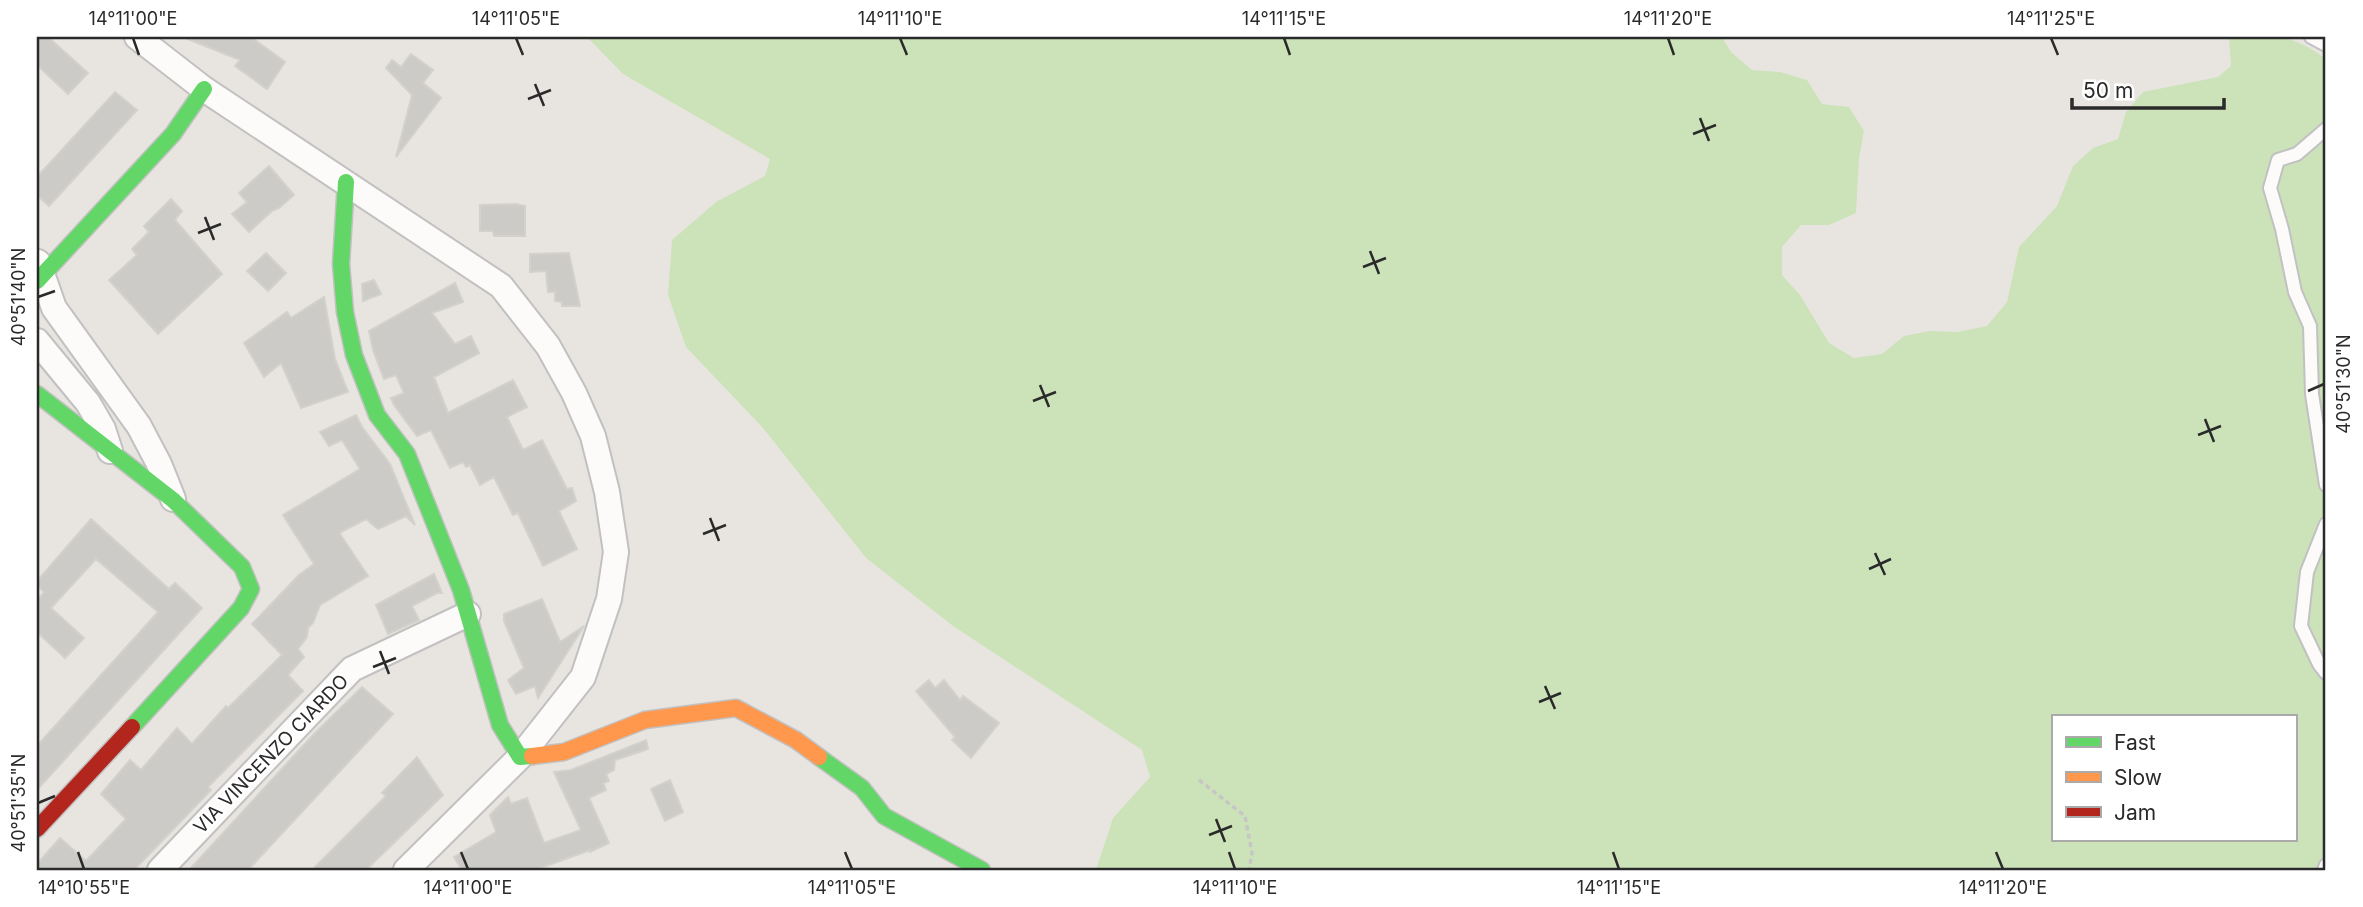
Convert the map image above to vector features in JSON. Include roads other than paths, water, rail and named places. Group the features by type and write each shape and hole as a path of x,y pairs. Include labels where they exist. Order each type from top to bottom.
{"street":[{"path":"137,37 204,89 501,286 548,346 574,393 593,436 607,492 616,552 609,599 583,677 520,757 407,870"},
{"path":"173,500 145,436 61,319 38,272 173,134 204,89"},
{"path":"346,182 341,264 345,312 354,355 377,415 407,454 461,590 500,724 520,757"},
{"path":"38,347 96,414 110,451"},
{"path":"37,394 173,500 242,567 251,589 247,600 37,829"},
{"name":"VIA VINCENZO CIARDO","path":"160,870 352,669 468,614"},
{"path":"520,757 564,752 645,720 736,708 796,740 862,788 884,816 982,870"}],"lane":[{"path":"2311,37 2326,45"},
{"path":"2326,129 2297,154 2278,160 2270,188 2295,292 2310,326 2312,394 2326,485"},
{"path":"2326,524 2307,572 2301,626 2326,673"},
{"path":"2324,870 2326,865"}]}
